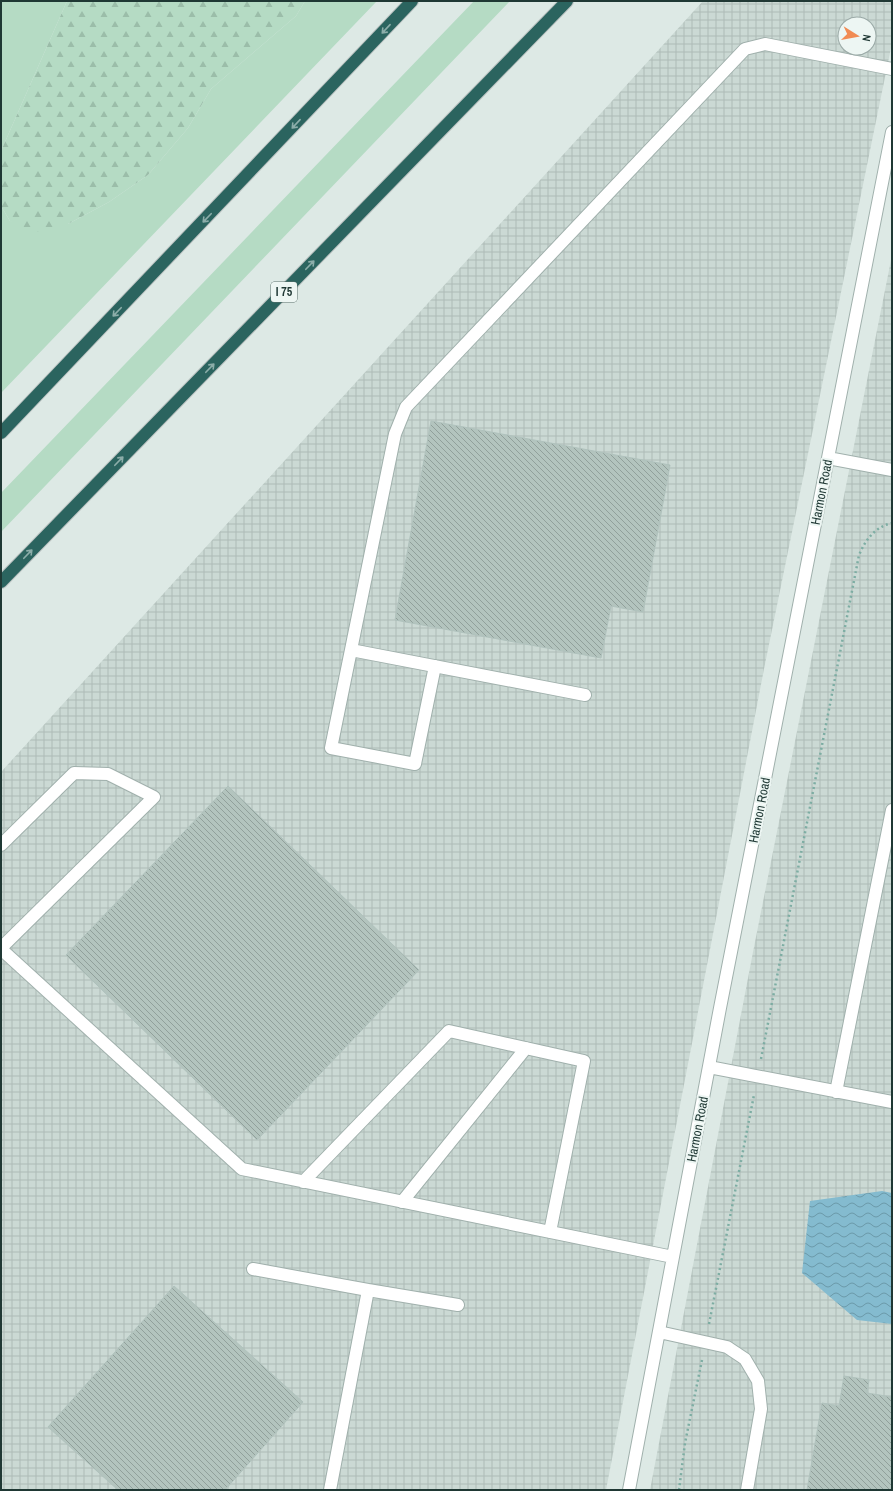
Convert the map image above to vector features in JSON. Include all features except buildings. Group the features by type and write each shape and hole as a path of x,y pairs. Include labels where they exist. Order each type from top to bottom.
{"highway":[{"path":"1,433 412,1"},
{"name":"I 75","path":"1,582 567,1"}],"street":[{"path":"435,666 415,764 331,748 395,434 406,407 745,49 766,44 892,68"},
{"name":"Harmon Road","path":"629,1490 709,1067 892,132"},
{"path":"828,458 892,470"},
{"path":"351,650 585,695"},
{"path":"1,845 74,773 108,774 154,797 1,948 242,1169 673,1257"},
{"path":"836,1092 892,810"},
{"path":"303,1182 449,1031 584,1061 550,1232"},
{"path":"402,1202 526,1048"},
{"path":"709,1067 892,1102"},
{"path":"253,1269 368,1290 458,1304"},
{"path":"330,1490 368,1290"},
{"path":"659,1332 727,1347 745,1359 758,1381 761,1409 747,1490"}],"path":[{"path":"679,1490 685,1443 859,555 865,542 873,533 883,525 892,523"}],"shaded area":[{"path":"703,1 892,1 892,43 764,669 606,1490 1,1490 1,772"},
{"path":"892,255 892,1490 650,1490 753,952"}],"green space":[{"path":"1,1 67,1 1,151"},
{"path":"67,1 305,1 296,16 211,89 188,128 148,175 109,202 68,224 36,232 10,221 1,206 1,151"},
{"path":"305,1 377,1 1,393 1,206 10,221 68,224 109,202 148,175 188,128 211,89 296,16"},
{"path":"474,1 510,1 1,532 1,493"}],"water":[{"path":"882,1191 892,1193 892,1324 857,1320 802,1273 810,1201"}]}
